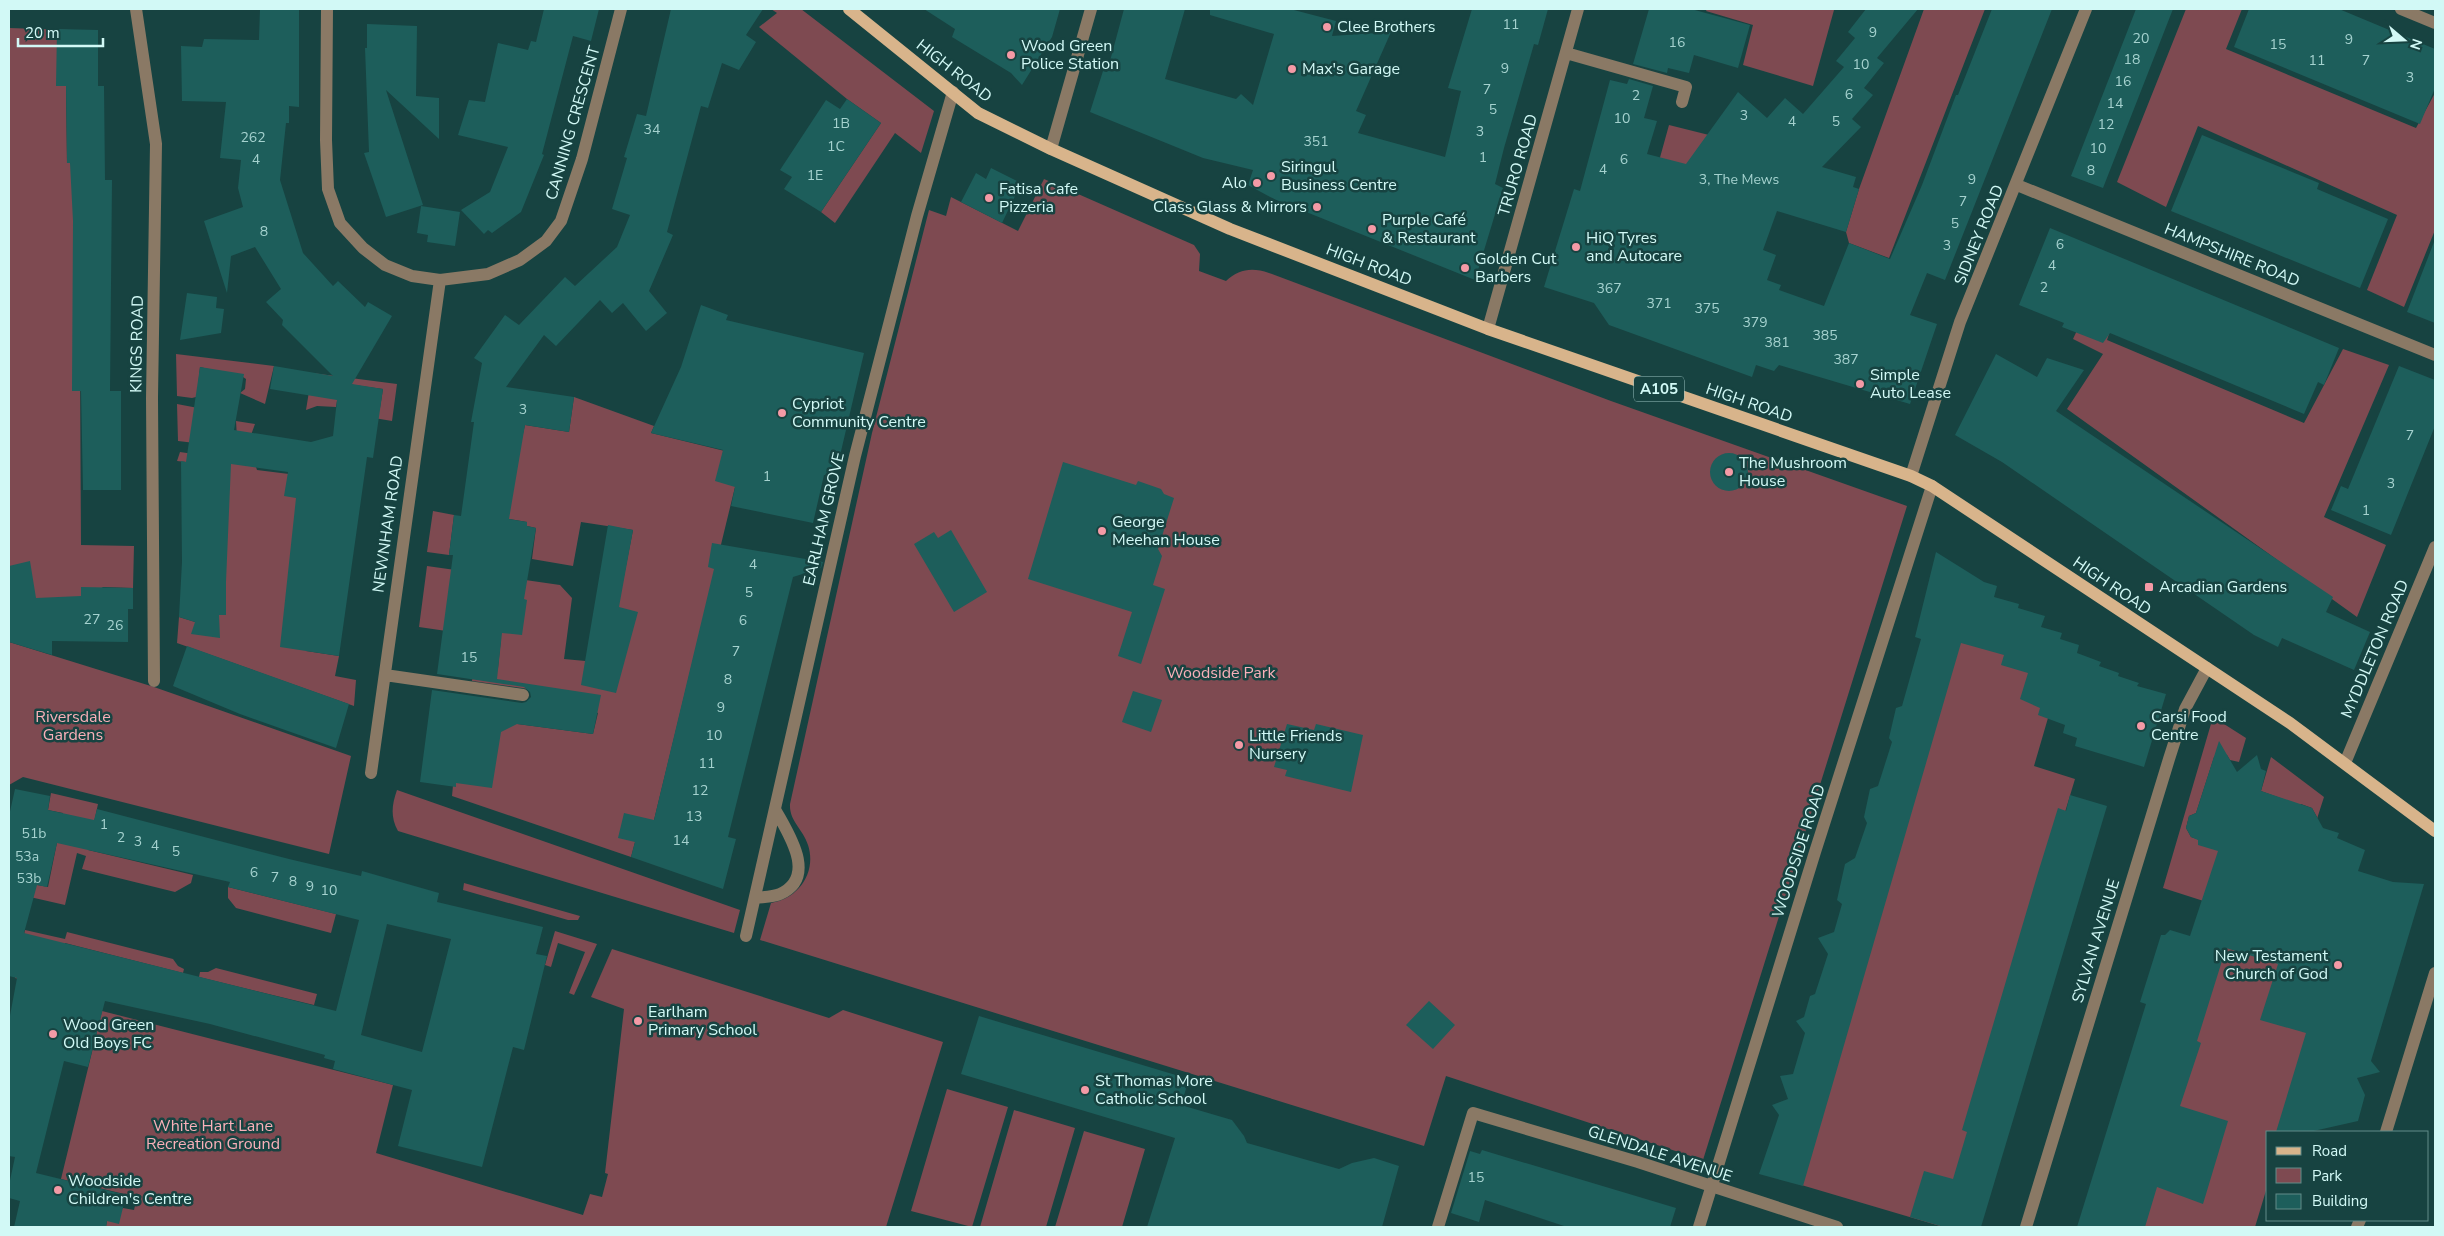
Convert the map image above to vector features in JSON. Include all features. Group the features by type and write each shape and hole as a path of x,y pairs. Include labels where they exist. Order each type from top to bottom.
{"main road":[{"name":"HIGH ROAD","path":"849,9 978,113 1052,149 1230,229 1488,329 1911,476 1932,486 2290,723 2435,831"}],"street":[{"name":"KINGS ROAD","path":"136,9 156,144 152,398 154,680"},
{"name":"CANNING CRESCENT","path":"327,9 326,140 328,189 340,223 364,248 385,265 412,276 440,280 488,274 520,260 546,241 561,222 577,176 621,9"},
{"path":"1052,149 1091,9"},
{"name":"TRURO ROAD","path":"1488,329 1578,9"},
{"name":"SIDNEY ROAD","path":"1911,476 1960,322 2017,185 2086,9"},
{"path":"2401,9 2435,23"},
{"path":"1566,53 1686,87 1682,102"},
{"name":"EARLHAM GROVE","path":"746,936 776,811 855,456 917,216 953,92"},
{"name":"HAMPSHIRE ROAD","path":"2017,185 2435,355"},
{"name":"NEWNHAM ROAD","path":"371,773 401,544 440,280"},
{"name":"WOODSIDE ROAD","path":"1699,1227 1932,486"},
{"name":"MYDDLETON ROAD","path":"2345,763 2435,547"},
{"name":"SYLVAN AVENUE","path":"2026,1227 2185,709 2207,668"},
{"path":"385,675 523,694"},
{"path":"756,898 780,894 790,887 796,877 799,863 797,850 776,811"},
{"path":"2386,1131 2435,973"},
{"name":"GLENDALE AVENUE","path":"1438,1227 1473,1113 1638,1162 1837,1227"}],"green space":[{"path":"771,9 801,9 934,111 921,153 895,133 835,223 821,212 881,123 847,99 759,27 777,13"},
{"path":"1707,9 1834,10 1813,86 1743,65 1753,25 1706,11"},
{"path":"1924,9 1985,9 1889,258 1849,243 1846,232 1859,189"},
{"path":"2186,9 2242,9 2226,49 2416,128 2435,93 2435,230 2404,307 2367,290 2397,215 2198,126 2166,207 2117,182"},
{"path":"9,28 70,30 66,86 67,163 70,163 79,180 81,545 134,546 133,588 103,587 83,601 13,606 9,585"},
{"path":"1669,125 1709,135 1691,200 1651,190"},
{"name":"Woodside Park","path":"1044,179 1194,245 1200,254 1199,271 1226,281 1246,270 1269,273 1611,401 1907,506 1703,1160 1446,1076 1424,1146 760,940 771,903 781,901 797,890 803,883 810,865 808,845 794,820 790,804 872,433 929,210 946,216 951,197 1018,231"},
{"path":"2093,296 2118,306 2107,340 2304,423 2343,349 2389,365 2324,517 2386,545 2357,617 2067,409 2103,354 2073,339"},
{"path":"176,354 274,366 265,404 240,393 245,389 246,379 243,377 200,367 198,386 200,396 192,398 177,396"},
{"path":"312,373 397,384 392,421 374,418 380,408 383,389 340,383 336,407 317,406 306,410"},
{"path":"574,397 654,426 651,433 741,455 735,487 654,820 635,842 631,857 452,796 459,722 502,722 593,734 598,713 536,690 472,681 474,665 498,668 501,639 419,627 427,566 560,585 572,598 564,659 607,663 633,530 581,522 573,566 532,559 536,528 527,526 527,522 504,518 525,425 569,432"},
{"path":"177,404 198,408 237,438 236,421 255,424 251,435 229,447 178,441"},
{"path":"180,452 240,461 256,467 257,470 329,479 306,651 339,656 335,676 356,680 354,706 177,643 179,617 211,627 214,465 177,461"},
{"path":"433,511 454,515 449,555 427,552"},
{"path":"1951,640 2007,652 2033,671 2048,703 2048,718 2034,766 2075,779 1940,1226 1798,1184"},
{"name":"Riversdale Gardens","path":"9,642 154,687 351,756 329,854 23,777 9,785"},
{"path":"2213,717 2246,738 2239,762 2230,760 2227,755 2219,753 2214,757 2196,813 2189,816 2186,828 2191,837 2232,851 2313,1032 2283,1131 2266,1131 2266,1191 2255,1227 2110,1227 2216,905 2163,888"},
{"path":"2271,757 2324,797 2315,825 2317,817 2312,808 2301,804 2297,808 2283,799 2261,791"},
{"path":"397,790 740,910 734,933 398,831 395,826 393,811"},
{"path":"51,793 98,804 88,850 193,875 191,883 175,892 82,869 86,856 77,853 65,905 30,897 32,884 48,887 63,813 48,810"},
{"path":"464,883 580,916 578,920 568,920 463,890"},
{"path":"228,887 336,914 331,933 236,908 228,898"},
{"path":"25,930 65,939 67,932 173,959 178,966 184,969 183,973 65,943 54,988 15,978"},
{"path":"555,931 597,944 574,995 569,993 585,952 558,943 551,967 545,965"},
{"name":"White Hart Lane Recreation Ground","path":"612,949 829,1018 843,1010 943,1042 886,1227 106,1227 107,1221 123,1208 134,1210 137,1197 61,1179 102,1011 393,1085 376,1153 583,1215 590,1194 602,1197 608,1174 605,1173 624,1009 591,997"},
{"path":"216,968 317,994 314,1005 199,977 200,972 208,972"},
{"path":"947,1089 1008,1107 972,1227 911,1211"},
{"path":"1014,1110 1075,1128 1046,1227 980,1227"},
{"path":"1084,1131 1145,1149 1122,1227 1055,1227"}],"building":[{"path":"260,9 299,10 299,107 289,106 289,123 286,123 280,180 303,253 333,286 338,281 365,307 368,302 392,316 352,384 383,389 373,458 367,457 339,656 280,647 296,498 284,496 288,472 231,464 226,615 219,615 220,638 191,634 195,622 179,617 182,562 181,461 186,462 200,367 244,374 234,430 311,442 333,436 337,400 270,389 274,366 333,376 282,325 283,320 266,302 281,289 255,247 231,256 227,293 204,221 243,207 238,188 241,160 220,158 226,102 182,101 181,46 202,47 204,39 259,40"},
{"path":"544,9 599,9 591,41 573,36 542,154 544,155 521,212 492,233 488,230 484,234 461,210 490,192 508,147 458,135 469,100 485,102 498,43 528,50 531,41 536,42"},
{"path":"671,9 763,9 746,35 756,42 739,70 722,63 708,108 701,106 667,232 673,235 649,291 667,313 646,331 623,303 612,313 600,300 556,346 544,335 506,387 574,397 569,432 525,425 509,519 527,522 527,526 536,528 524,599 527,600 522,635 502,633 497,679 601,695 593,734 517,724 501,732 492,788 456,783 456,787 420,782 432,690 522,703 531,697 530,692 524,687 437,674 453,555 449,555 454,515 461,516 474,422 471,422 482,363 474,358 505,315 519,325 565,277 575,286 617,247 630,215 612,209 627,158 624,157 637,114 646,116"},
{"name":"Wood Green Police Station","path":"924,9 1060,9 1052,37 1022,85 1011,73 952,37 955,29"},
{"path":"1124,9 1185,9 1165,79 1236,99 1241,94 1253,105 1274,34 1210,15 1210,9 1290,9 1336,21 1332,36 1391,32 1356,111 1366,115 1358,133 1445,157 1461,91 1448,88 1472,9 1548,9 1538,45 1534,44 1504,148 1495,184 1503,188 1475,280 1274,199 1248,185 1253,170 1203,158 1090,112 1103,71 1107,72"},
{"path":"1649,9 1691,9 1750,25 1738,68 1694,55 1689,73 1668,68 1667,73 1633,64"},
{"path":"1866,9 1918,9 1877,58 1884,63 1864,88 1873,95 1852,119 1861,127 1822,167 1856,177 1853,187 1859,189 1846,232 1777,211 1763,250 1776,255 1767,280 1781,285 1779,290 1824,306 1849,243 1890,259 1922,185 1956,95 1958,95 1992,9 2052,9 1945,280 1927,273 1910,315 1937,324 1910,404 1779,365 1774,371 1756,365 1752,377 1609,325 1594,303 1544,287 1574,189 1580,191 1610,80 1627,84 1629,79 1653,86 1644,118 1657,121 1647,154 1686,164 1738,92 1767,118 1785,98 1803,114 1844,67 1836,61 1855,38 1848,32"},
{"path":"2136,9 2173,9 2103,188 2071,176"},
{"path":"2249,9 2339,9 2435,49 2435,88 2420,124 2234,47"},
{"path":"367,24 417,26 416,96 439,98 439,139 386,90 423,205 386,217 364,153 369,152 365,48 367,48"},
{"path":"57,29 98,30 98,86 104,86 105,180 112,180 110,391 121,391 121,490 83,490 81,391 72,391 73,221 70,163 67,163 66,86 56,86"},
{"path":"847,99 881,123 821,212 784,189 792,177 780,170 826,100 840,109"},
{"path":"2202,135 2319,183 2317,189 2388,219 2360,288 2171,211"},
{"name":"Fatisa Cafe Pizzeria","path":"991,168 1017,181 1011,192 1016,194 1002,223 961,202 976,173 986,179"},
{"path":"421,206 460,212 455,246 427,242 428,235 417,233"},
{"path":"2050,228 2339,348 2324,385 2318,382 2304,414 2110,333 2103,343 2062,327 2064,323 2019,305"},
{"path":"2435,242 2435,323 2407,312"},
{"path":"187,293 217,297 216,308 224,309 221,333 180,340"},
{"name":"Cypriot Community Centre","path":"701,305 728,315 726,320 864,353 835,477 824,475 813,523 731,506 735,487 715,481 723,450 651,433 681,367"},
{"path":"1996,354 2037,377 2047,358 2084,370 2056,411 2333,597 2326,612 2370,632 2354,670 2282,638 2278,647 2254,635 2002,462 1955,435"},
{"path":"2399,366 2435,380 2435,426 2391,535 2331,510 2341,486 2348,489"},
{"name":"The Mushroom House","path":"1729,453 1742,459 1748,472 1742,485 1729,491 1716,485 1710,472 1716,459"},
{"name":"George Meehan House","path":"1063,462 1136,485 1138,481 1161,489 1164,494 1174,498 1158,549 1162,556 1153,585 1165,589 1141,664 1118,656 1132,612 1028,579"},
{"path":"608,525 633,530 619,607 638,612 616,693 581,685"},
{"path":"951,530 987,592 954,612 914,544 934,532 938,538"},
{"path":"712,543 823,562 821,568 793,577 728,837 736,839 723,889 631,857 635,842 618,838 624,813 654,820 714,569 708,567"},
{"path":"1936,552 1984,582 1997,586 1994,597 2019,604 2018,608 2045,616 2041,627 2062,633 2060,639 2079,645 2077,653 2101,662 2099,666 2119,673 2118,676 2139,683 2137,686 2166,694 2144,767 2075,746 2077,738 2063,733 2065,725 2038,715 2040,708 2020,699 2028,673 2001,665 2004,655 1961,643 1803,1186 1759,1174 1779,1115 1772,1105 1788,1099 1780,1076 1793,1074 1805,1033 1796,1021 1804,1017 1810,996 1815,994 1828,954 1818,938 1834,932 1842,904 1837,900 1845,864 1855,858 1867,823 1864,817 1870,789 1878,786 1892,742 1889,738 1896,708 1902,706 1921,639 1915,637"},
{"path":"30,561 36,598 81,596 81,587 133,588 133,609 128,609 128,642 52,641 52,655 9,642 9,566"},
{"path":"187,646 349,704 336,748 240,714 173,686"},
{"path":"1133,691 1162,700 1151,732 1122,722"},
{"path":"1287,724 1314,730 1316,724 1363,735 1351,792 1285,776 1287,770 1274,767"},
{"path":"2219,741 2237,772 2257,755 2261,769 2266,771 2261,791 2312,808 2323,828 2339,833 2337,838 2365,850 2358,871 2393,882 2424,884 2371,1061 2380,1072 2357,1078 2365,1095 2358,1121 2313,1131 2276,1131 2306,1033 2260,1020 2278,964 2226,948 2197,1041 2201,1043 2180,1106 2228,1121 2203,1204 2157,1187 2145,1227 2077,1227 2146,1004 2140,1002 2161,935 2165,935 2170,930 2190,936 2218,851 2198,845 2198,840 2191,837 2186,828 2189,816 2196,813"},
{"path":"15,789 50,796 48,810 94,820 97,809 361,876 362,871 439,893 437,902 543,927 536,954 547,956 524,1050 513,1047 482,1167 398,1146 412,1090 333,1069 335,1061 324,1058 325,1055 210,1024 105,1001 88,1067 64,1061 36,1173 126,1195 119,1224 107,1221 106,1227 14,1227 20,1201 9,1198 9,1185 15,1157 9,1156 9,1021 17,978 9,976 9,816","holes":["57,843 230,882 228,887 359,920 336,1011 24,933 37,885 47,887","387,924 451,939 422,1052 361,1035"]},
{"path":"2070,795 2107,806 1981,1227 1944,1227 1910,1217 1924,1171 1953,1179 1967,1132 1962,1130 2037,876 2058,808 2066,811"},
{"path":"1429,1001 1455,1025 1433,1049 1406,1025"},
{"path":"979,1016 1189,1079 1181,1105 1232,1120 1247,1143 1339,1169 1352,1163 1374,1158 1399,1166 1382,1227 1147,1227 1175,1138 961,1074"},
{"path":"1482,1150 1676,1208 1670,1227 1567,1227 1485,1200 1479,1222 1451,1213 1470,1151 1480,1154"}],"place":[{"name":"Clee Brothers","path":"1327,27"},
{"name":"Wood Green Police Station","path":"1011,55"},
{"name":"Max's Garage","path":"1292,69"},
{"name":"Siringul Business Centre","path":"1271,176"},
{"name":"Alo","path":"1257,183"},
{"name":"Fatisa Cafe Pizzeria","path":"989,198"},
{"name":"Class Glass & Mirrors","path":"1317,207"},
{"name":"Purple Café & Restaurant","path":"1372,229"},
{"name":"HiQ Tyres and Autocare","path":"1576,247"},
{"name":"Golden Cut Barbers","path":"1465,268"},
{"name":"Simple Auto Lease","path":"1860,384"},
{"name":"Cypriot Community Centre","path":"782,413"},
{"name":"The Mushroom House","path":"1729,472"},
{"name":"George Meehan House","path":"1102,531"},
{"name":"Arcadian Gardens","path":"2149,587"},
{"name":"Carsi Food Centre","path":"2141,726"},
{"name":"Little Friends Nursery","path":"1239,745"},
{"name":"New Testament Church of God","path":"2338,965"},
{"name":"Earlham Primary School","path":"638,1021"},
{"name":"Wood Green Old Boys FC","path":"53,1034"},
{"name":"St Thomas More Catholic School","path":"1085,1090"},
{"name":"Woodside Children's Centre","path":"58,1190"}]}
